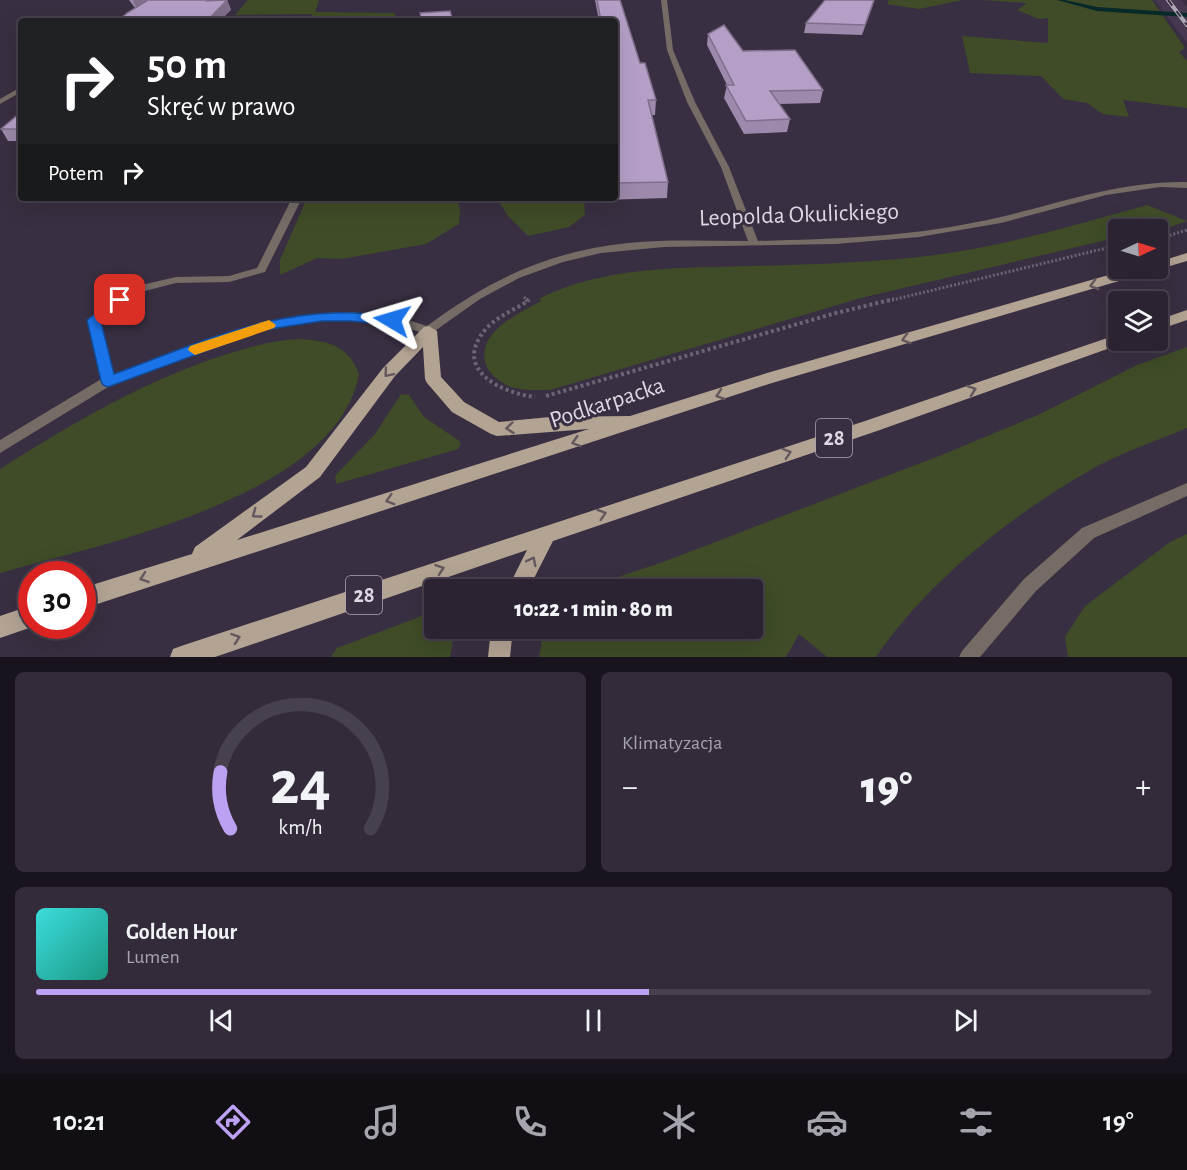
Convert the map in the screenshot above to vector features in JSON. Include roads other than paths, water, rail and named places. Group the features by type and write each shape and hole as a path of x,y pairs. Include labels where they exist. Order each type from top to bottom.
{"main road":[{"path":"1168,263 1187,257"},
{"name":"Podkarpacka","path":"96,594 652,418 767,379 1112,279"},
{"path":"1168,322 1187,315"},
{"path":"429,331 433,379 458,407 497,429 652,418"},
{"path":"187,564 313,472 389,372 429,331"},
{"name":"28","path":"180,657 871,426 1108,343"},
{"path":"523,579 547,533"},
{"path":"0,627 18,621"},
{"path":"500,657 501,639"}],"street":[{"path":"664,0 670,50 691,102 725,167 754,244"},
{"path":"0,102 18,91"},
{"name":"Leopolda Okulickiego","path":"429,331 484,291 528,270 613,248 669,244 754,244 901,236 975,226 1129,186 1187,185"},
{"path":"108,381 94,320 133,290 176,280 229,279 261,270 296,201"},
{"path":"0,447 108,381 261,326 322,316 378,318 405,323 429,331"},
{"path":"968,657 1030,585 1088,533 1187,489"}],"waterway":[{"path":"1059,0 1097,9 1187,15"}],"railway":[{"path":"1168,0 1187,25"}]}
